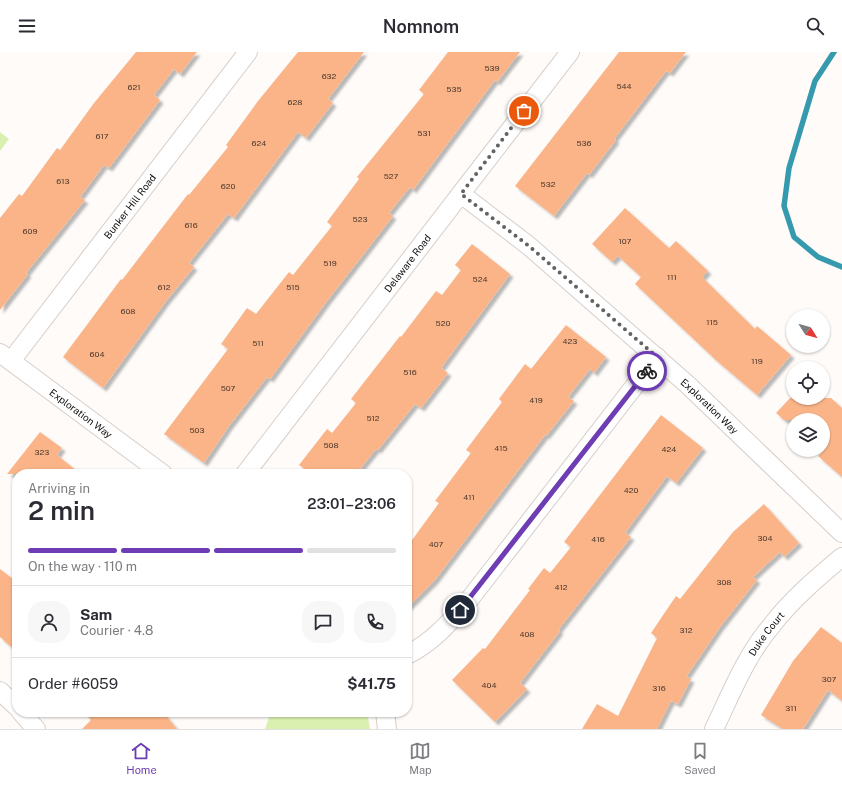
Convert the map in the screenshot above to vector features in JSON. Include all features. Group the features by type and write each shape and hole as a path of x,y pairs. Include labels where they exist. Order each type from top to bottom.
{"street":[{"name":"Bunker Hill Road","path":"5,357 248,52"},
{"name":"Delaware Road","path":"249,469 570,52"},
{"name":"Exploration Way","path":"461,194 529,246 657,357 694,390 842,533"},
{"name":"Exploration Way","path":"5,357 156,469"},
{"path":"412,652 421,648 442,631 469,600 657,357"},
{"name":"Duke Court","path":"714,729 748,660 771,625 799,594 842,557"},
{"path":"0,691 12,702"},
{"path":"25,717 36,729"},
{"path":"386,717 387,729"}],"green space":[{"path":"0,132 9,139 0,151"},
{"path":"269,717 368,717 370,729 265,729"}],"building":[{"path":"136,52 197,52 180,74 174,69 154,95 160,100 109,168 104,165 80,197 85,200 26,273 28,274 0,310 0,218 19,194 22,196 57,148 60,150 94,103"},
{"path":"298,52 364,52 328,99 333,103 306,138 298,132 234,218 228,214 189,263 194,267 166,301 103,388 63,357 121,279 122,280 188,194 189,195 228,147 226,145 258,101"},
{"path":"448,52 520,52 497,82 495,80 413,190 410,187 389,213 393,216 327,301 270,379 267,377 229,426 204,463 164,434 228,349 221,344 247,308 256,314 289,272 293,275 332,226 327,222 359,179 357,177 424,94 419,90"},
{"path":"619,52 686,52 670,73 666,71 614,139 616,140 589,175 587,173 554,216 515,186"},
{"path":"625,208 669,248 676,241 708,271 702,277 755,329 757,326 786,351 786,353 791,355 757,395 717,361 635,284 641,277 618,256 612,262 592,244"},
{"path":"472,244 510,274 441,368 448,373 421,408 415,404 378,450 376,449 360,469 304,469 299,465 327,429 332,433 356,403 351,399 436,291 442,295 461,270 455,265"},
{"path":"566,325 606,357 594,373 590,369 568,397 574,401 546,436 545,435 435,580 412,603 412,540 439,503 435,501 471,453 466,450 502,402 499,399 525,364 531,369"},
{"path":"830,398 842,408 842,477 819,457 830,457 830,413 786,413 786,420 784,420 776,413 786,402 786,405 830,405"},
{"path":"661,415 703,448 676,483 667,476 625,533 631,537 558,630 560,631 520,683 527,689 495,722 452,680 483,648 485,649 530,590 528,589 544,568 550,573 571,547 564,542"},
{"path":"40,432 62,448 57,455 75,469 12,469 12,474 7,474"},
{"path":"764,504 799,543 784,557 780,552 753,577 757,580 720,627 686,677 691,679 678,704 671,701 657,729 582,729 597,704 618,716 657,638 651,633 676,596 680,599 733,532"},
{"path":"0,569 12,578 12,648 0,637"},
{"path":"821,627 842,643 842,701 828,690 803,729 783,729 761,715 793,661"},
{"path":"88,717 167,717 177,729 82,729 91,720"}],"waterway":[{"path":"834,52 815,81 789,168 784,206 794,237 818,257 842,267"}],"way so far":[{"path":"524,111 461,194 529,246 657,357 647,371"}],"route":[{"path":"460,610 647,371"}]}
